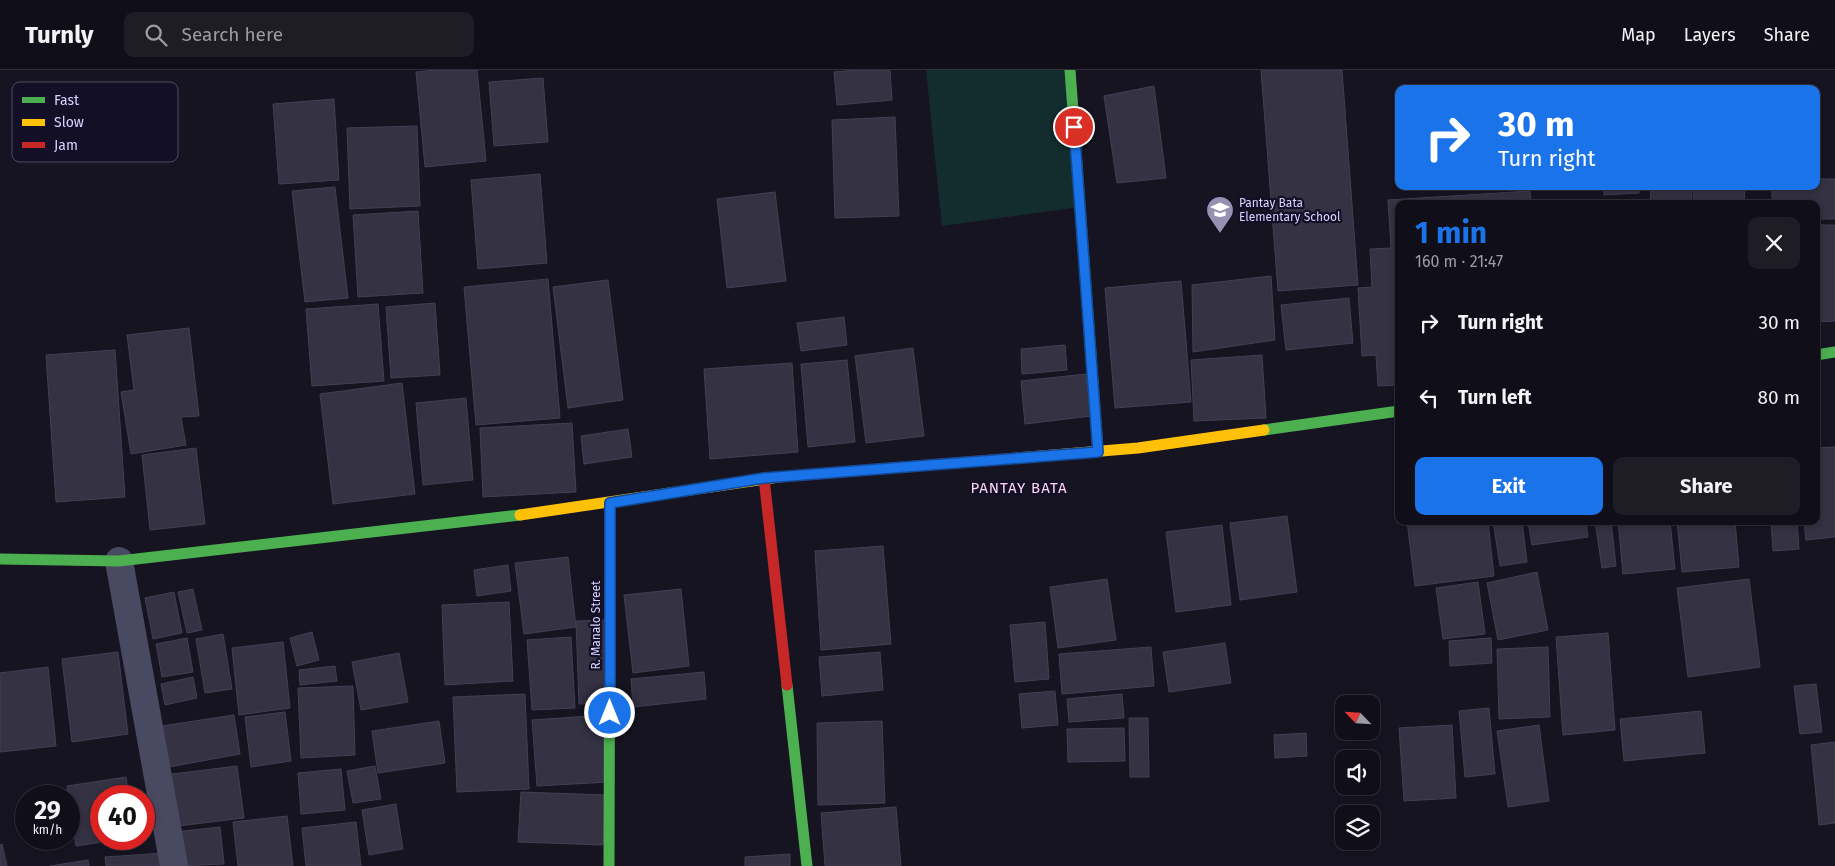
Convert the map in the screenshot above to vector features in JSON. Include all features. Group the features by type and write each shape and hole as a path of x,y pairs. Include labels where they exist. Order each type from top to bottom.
{"street":[{"path":"1070,70 1098,452"},
{"path":"1820,354 1835,352"},
{"path":"0,559 119,561 450,524 610,503 764,478 1138,448 1395,412"},
{"path":"764,478 807,866"},
{"name":"R. Manalo Street","path":"609,866 610,503"},
{"path":"119,561 174,866"}],"green space":[{"path":"926,70 1070,70 1080,207 942,226"}],"building":[{"path":"477,70 486,161 425,167 416,72"},
{"path":"890,70 892,100 837,105 834,72"},
{"path":"1261,70 1342,70 1358,285 1278,291"},
{"path":"543,78 548,142 494,146 489,82"},
{"path":"1154,86 1166,178 1117,183 1104,96"},
{"path":"334,99 339,180 279,184 273,104"},
{"path":"895,117 899,216 835,218 832,120"},
{"path":"417,126 420,206 350,209 347,128"},
{"path":"540,174 547,263 478,269 471,180"},
{"path":"1820,179 1835,179 1835,219 1820,219 1820,200 1772,200 1772,190 1820,190"},
{"path":"335,187 348,298 305,302 292,191"},
{"path":"1604,190 1639,190 1639,193 1604,195"},
{"path":"1651,190 1692,190 1691,200 1650,200"},
{"path":"1693,190 1744,190 1745,200 1694,200"},
{"path":"1530,191 1531,200 1395,200 1395,385 1378,386 1376,355 1362,356 1358,288 1372,287 1370,249 1391,248 1388,200"},
{"path":"775,192 786,281 727,288 717,199"},
{"path":"418,211 423,293 358,297 353,215"},
{"path":"1820,225 1835,225 1835,321 1820,322"},
{"path":"1271,276 1275,340 1193,352 1192,285"},
{"path":"548,279 560,418 476,425 464,287"},
{"path":"608,280 623,400 568,408 553,287"},
{"path":"1181,281 1191,402 1115,408 1105,288"},
{"path":"1349,298 1353,343 1286,350 1281,305"},
{"path":"435,303 440,375 391,378 386,307"},
{"path":"378,304 384,381 312,386 306,309"},
{"path":"844,317 847,345 801,351 797,323"},
{"path":"189,328 199,416 181,417 186,445 131,454 121,392 134,390 127,335"},
{"path":"1065,345 1067,370 1022,374 1021,349"},
{"path":"913,348 924,436 866,443 855,356"},
{"path":"115,350 125,497 56,502 46,355"},
{"path":"1262,355 1266,418 1194,421 1191,360"},
{"path":"847,360 855,442 808,447 801,364"},
{"path":"792,363 798,452 710,459 704,369"},
{"path":"1086,374 1091,416 1025,424 1021,381"},
{"path":"402,383 415,494 333,504 320,394"},
{"path":"466,398 473,480 423,485 416,403"},
{"path":"572,423 576,492 483,497 480,428"},
{"path":"628,429 632,457 584,464 581,436"},
{"path":"1835,447 1835,537 1806,540 1804,525 1820,525 1820,448"},
{"path":"196,448 205,524 150,530 142,455"},
{"path":"1287,516 1297,592 1240,600 1230,523"},
{"path":"1222,525 1231,605 1176,612 1166,532"},
{"path":"1407,525 1488,525 1494,576 1415,586"},
{"path":"1494,525 1522,525 1527,562 1500,566"},
{"path":"1529,525 1586,525 1588,537 1532,545"},
{"path":"1596,525 1611,525 1616,566 1602,568"},
{"path":"1618,525 1670,525 1675,569 1623,574"},
{"path":"1677,525 1735,525 1739,567 1682,572"},
{"path":"1771,525 1797,525 1799,549 1773,551"},
{"path":"883,546 891,644 821,650 815,551"},
{"path":"568,557 576,627 524,634 515,563"},
{"path":"508,565 511,591 477,596 474,570"},
{"path":"1537,572 1548,630 1498,640 1487,583"},
{"path":"1107,579 1116,640 1058,648 1050,587"},
{"path":"1749,579 1760,667 1688,677 1677,588"},
{"path":"1478,582 1485,634 1443,639 1436,588"},
{"path":"193,589 202,630 187,633 178,592"},
{"path":"681,589 689,666 633,673 624,595"},
{"path":"174,592 182,633 153,639 145,598"},
{"path":"509,602 513,681 445,685 442,605"},
{"path":"606,620 610,703 579,704 576,621"},
{"path":"1045,622 1049,679 1015,682 1010,625"},
{"path":"312,632 319,660 297,666 290,638"},
{"path":"1608,633 1615,730 1563,735 1556,637"},
{"path":"223,634 232,689 205,693 196,639"},
{"path":"571,637 575,708 532,710 527,640"},
{"path":"187,638 193,672 162,677 156,644"},
{"path":"1491,638 1492,663 1450,666 1449,641"},
{"path":"283,642 290,708 239,715 232,648"},
{"path":"1225,643 1231,683 1169,692 1163,652"},
{"path":"1151,647 1154,686 1062,694 1059,654"},
{"path":"1548,647 1550,717 1499,719 1497,649"},
{"path":"118,652 128,734 72,742 62,659"},
{"path":"880,652 883,690 822,696 819,657"},
{"path":"399,653 408,702 361,710 352,662"},
{"path":"335,666 337,681 300,685 299,670"},
{"path":"48,667 56,746 0,752 0,673"},
{"path":"704,672 706,699 633,707 631,679"},
{"path":"193,677 197,698 165,705 161,684"},
{"path":"1816,684 1822,732 1800,734 1794,686"},
{"path":"353,686 355,755 301,758 298,688"},
{"path":"1055,691 1058,725 1022,728 1019,694"},
{"path":"525,694 529,789 457,792 453,697"},
{"path":"1122,694 1124,718 1069,722 1067,699"},
{"path":"1489,708 1495,774 1465,777 1459,711"},
{"path":"1701,711 1705,753 1624,761 1620,719"},
{"path":"285,712 291,761 251,767 245,717"},
{"path":"234,715 240,754 169,767 162,726"},
{"path":"605,715 609,782 537,786 532,720"},
{"path":"1129,718 1148,718 1149,777 1130,777"},
{"path":"439,721 445,763 378,773 372,731"},
{"path":"882,721 885,803 818,805 817,723"},
{"path":"1452,725 1456,798 1404,801 1399,728"},
{"path":"1539,725 1549,801 1508,807 1497,731"},
{"path":"1124,728 1125,761 1068,762 1067,729"},
{"path":"1306,733 1307,756 1275,758 1274,735"},
{"path":"1835,742 1835,823 1819,825 1811,745"},
{"path":"237,766 244,818 170,827 164,775"},
{"path":"375,766 381,799 353,803 347,771"},
{"path":"341,769 345,810 301,814 298,773"},
{"path":"126,777 127,785 90,785 90,844 80,845 80,785 74,785"},
{"path":"521,792 606,795 603,845 518,842"},
{"path":"396,804 403,849 369,855 362,810"},
{"path":"896,807 901,866 825,866 821,813"},
{"path":"287,816 293,866 238,866 233,822"},
{"path":"356,822 361,866 306,866 302,828"},
{"path":"220,827 224,864 178,866 174,832"},
{"path":"2,844 7,866 0,866 0,845"},
{"path":"165,853 166,866 106,866 105,857"},
{"path":"790,854 790,866 745,866 745,857"},
{"path":"88,860 89,866 50,866"}],"traffic: fast":[{"path":"1070,70 1098,451"},
{"path":"1820,354 1835,352"},
{"path":"1264,430 1395,412"},
{"path":"609,866 610,503"},
{"path":"0,559 119,561 520,515"},
{"path":"787,685 807,866"}],"traffic: slow":[{"path":"1017,458 1138,448 1264,430"},
{"path":"520,515 779,477"}],"traffic: jam":[{"path":"779,477 1017,458"},
{"path":"764,478 787,685"}],"place":[{"name":"Pantay Bata Elementary School","path":"1220,234"}],"district":[{"name":"PANTAY BATA","path":"1019,488"}],"route":[{"path":"610,713 610,503 764,478 1098,452 1074,127"}]}
